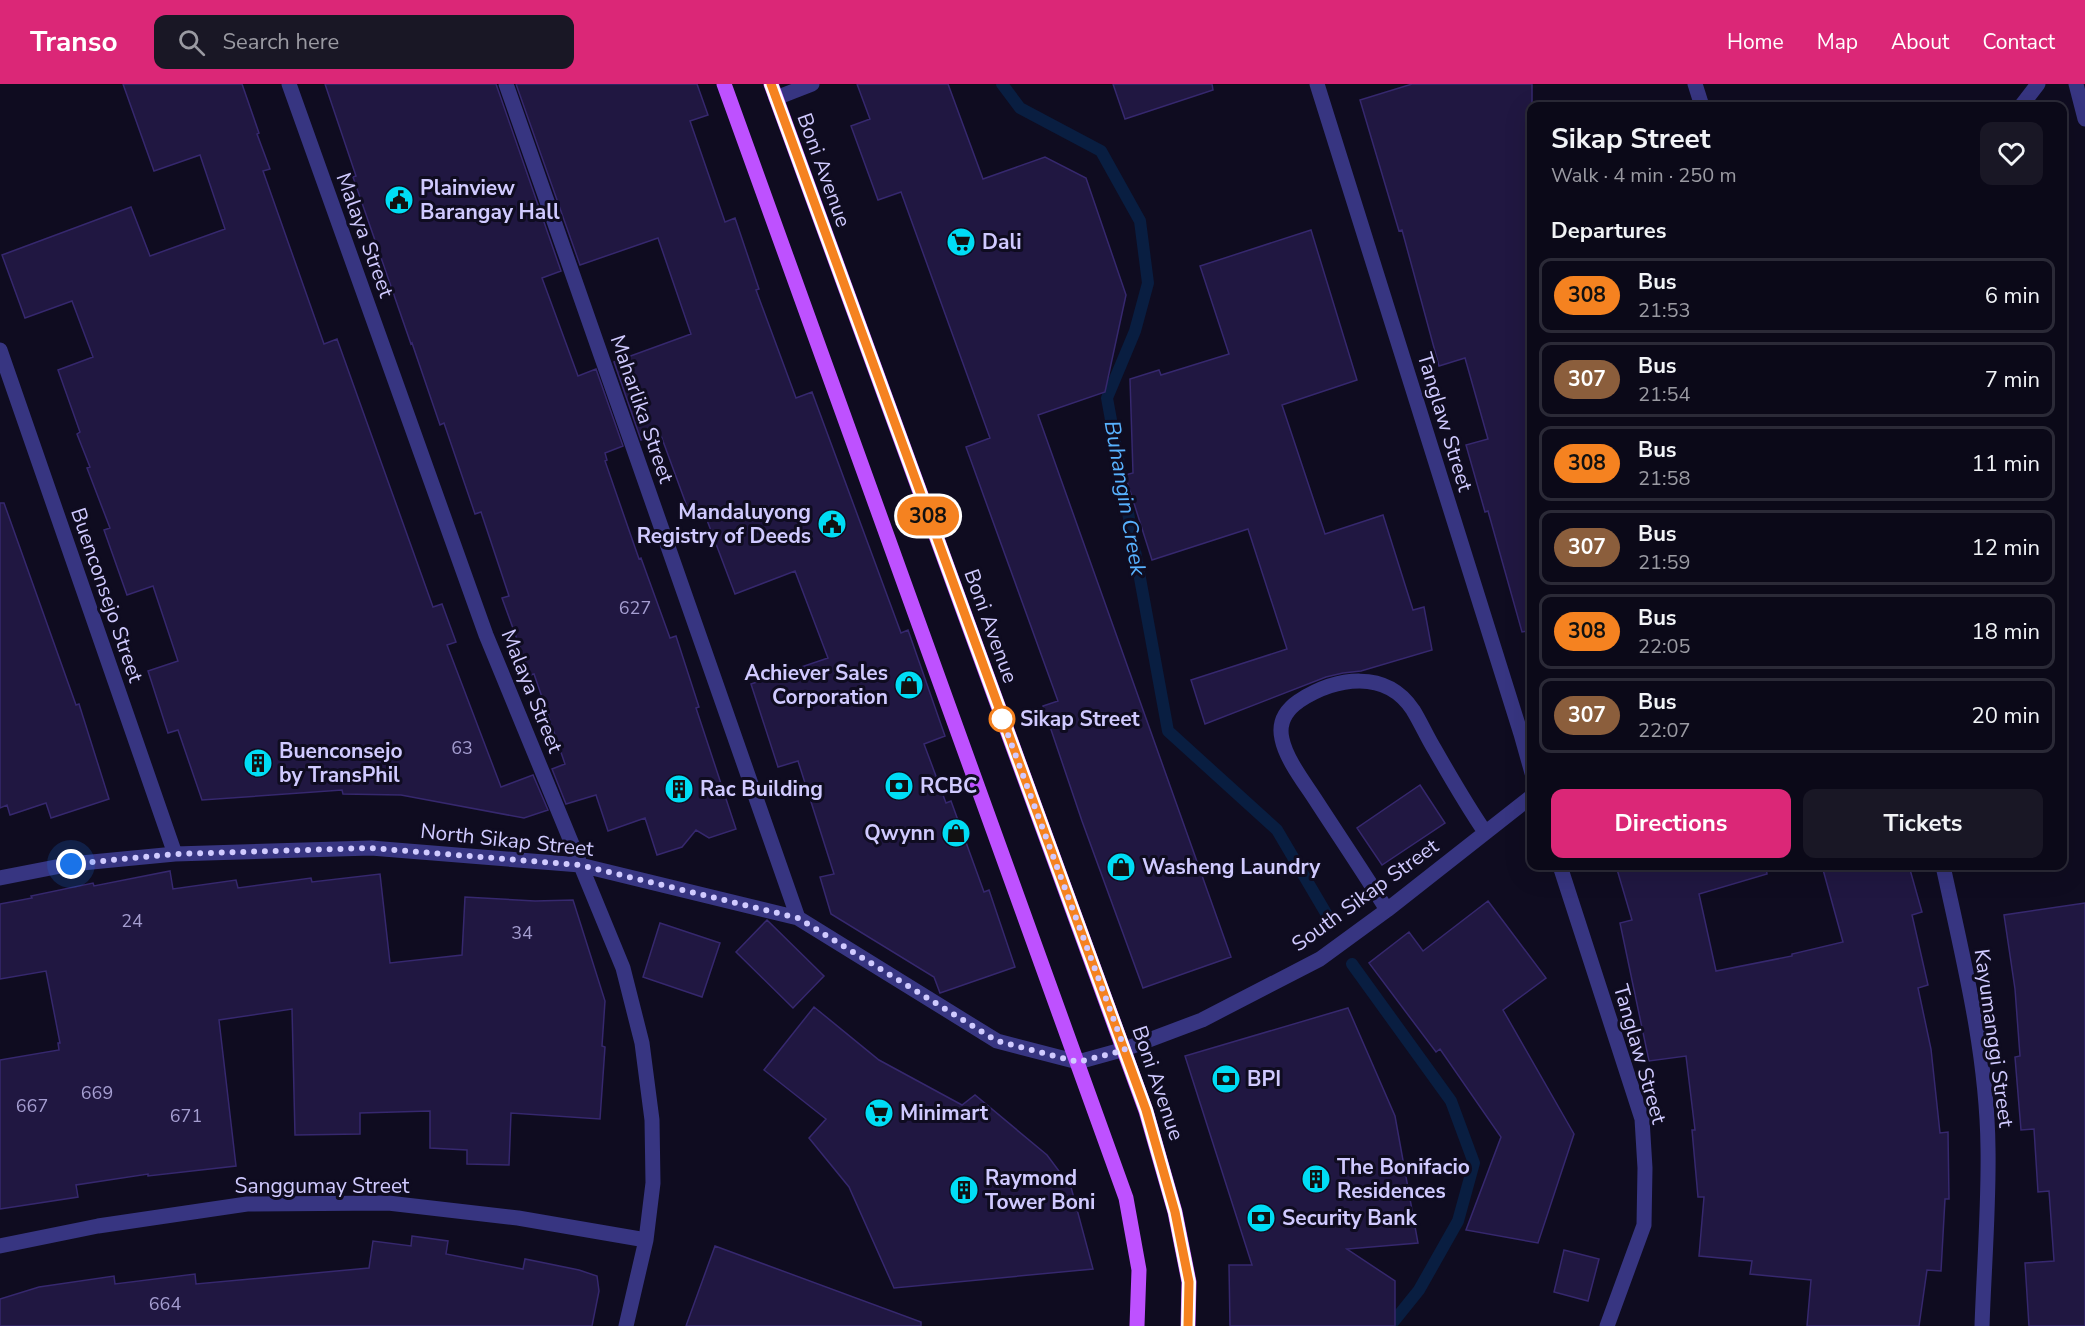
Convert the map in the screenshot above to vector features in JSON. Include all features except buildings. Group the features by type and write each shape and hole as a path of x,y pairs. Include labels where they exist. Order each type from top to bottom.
{"main road":[{"path":"724,84 1126,1197 1139,1270 1137,1326"},
{"name":"Boni Avenue","path":"773,91 1125,1050 1157,1146 1175,1212 1189,1282 1188,1326"}],"street":[{"name":"Malaya Street","path":"289,84 486,634 623,968 642,1043 652,1120 653,1183 646,1240 626,1326"},
{"name":"Maharlika Street","path":"506,84 798,918"},
{"path":"773,91 812,84"},
{"name":"Tanglaw Street","path":"1317,84 1527,755"},
{"path":"1695,84 1701,102"},
{"path":"2024,102 2038,84"},
{"path":"2076,84 2085,119"},
{"name":"Buenconsejo Street","path":"0,350 175,854"},
{"path":"1387,910 1294,767 1282,739 1281,722 1288,709 1317,692 1346,681 1359,680 1384,686 1395,692 1412,709 1462,799 1485,832"},
{"name":"South Sikap Street","path":"1078,1062 1125,1050 1202,1020 1320,959 1387,910 1527,799"},
{"name":"North Sikap Street","path":"0,878 71,864 175,854 371,848 580,865 798,918 997,1041 1078,1062"},
{"name":"Tanglaw Street","path":"1561,870 1642,1119 1645,1168 1644,1225 1607,1326"},
{"name":"Kayumanggi Street","path":"1944,870 1972,999 1982,1067 1988,1148 1982,1326"},
{"name":"Sanggumay Street","path":"0,1246 98,1226 258,1204 388,1203 518,1218 646,1240"}],"waterway":[{"name":"Buhangin Creek","path":"1002,84 1020,108 1101,151 1140,221 1148,283 1135,331 1107,398 1168,731 1277,830 1330,920"},
{"name":"Buhangin Creek","path":"1352,964 1451,1101 1474,1163 1458,1221 1419,1290 1390,1326"}],"bus line":[{"name":"308","path":"771,84 1146,1110 1175,1212 1189,1282 1188,1326"}],"place":[{"name":"Plainview Barangay Hall","path":"399,200"},
{"name":"Dali","path":"961,242"},
{"name":"Mandaluyong Registry of Deeds","path":"832,524"},
{"name":"Achiever Sales Corporation","path":"909,685"},
{"name":"Sikap Street","path":"1002,719"},
{"name":"Buenconsejo by TransPhil","path":"258,763"},
{"name":"RCBC","path":"899,786"},
{"name":"Rac Building","path":"679,789"},
{"name":"Qwynn","path":"956,833"},
{"name":"Washeng Laundry","path":"1121,867"},
{"name":"BPI","path":"1226,1079"},
{"name":"Minimart","path":"879,1113"},
{"name":"The Bonifacio Residences","path":"1316,1179"},
{"name":"Raymond Tower Boni","path":"964,1190"},
{"name":"Security Bank","path":"1261,1218"}],"route":[{"path":"71,864 175,854 371,848 580,865 798,918 997,1041 1078,1062 1125,1050 1001,716 1002,719"}]}
